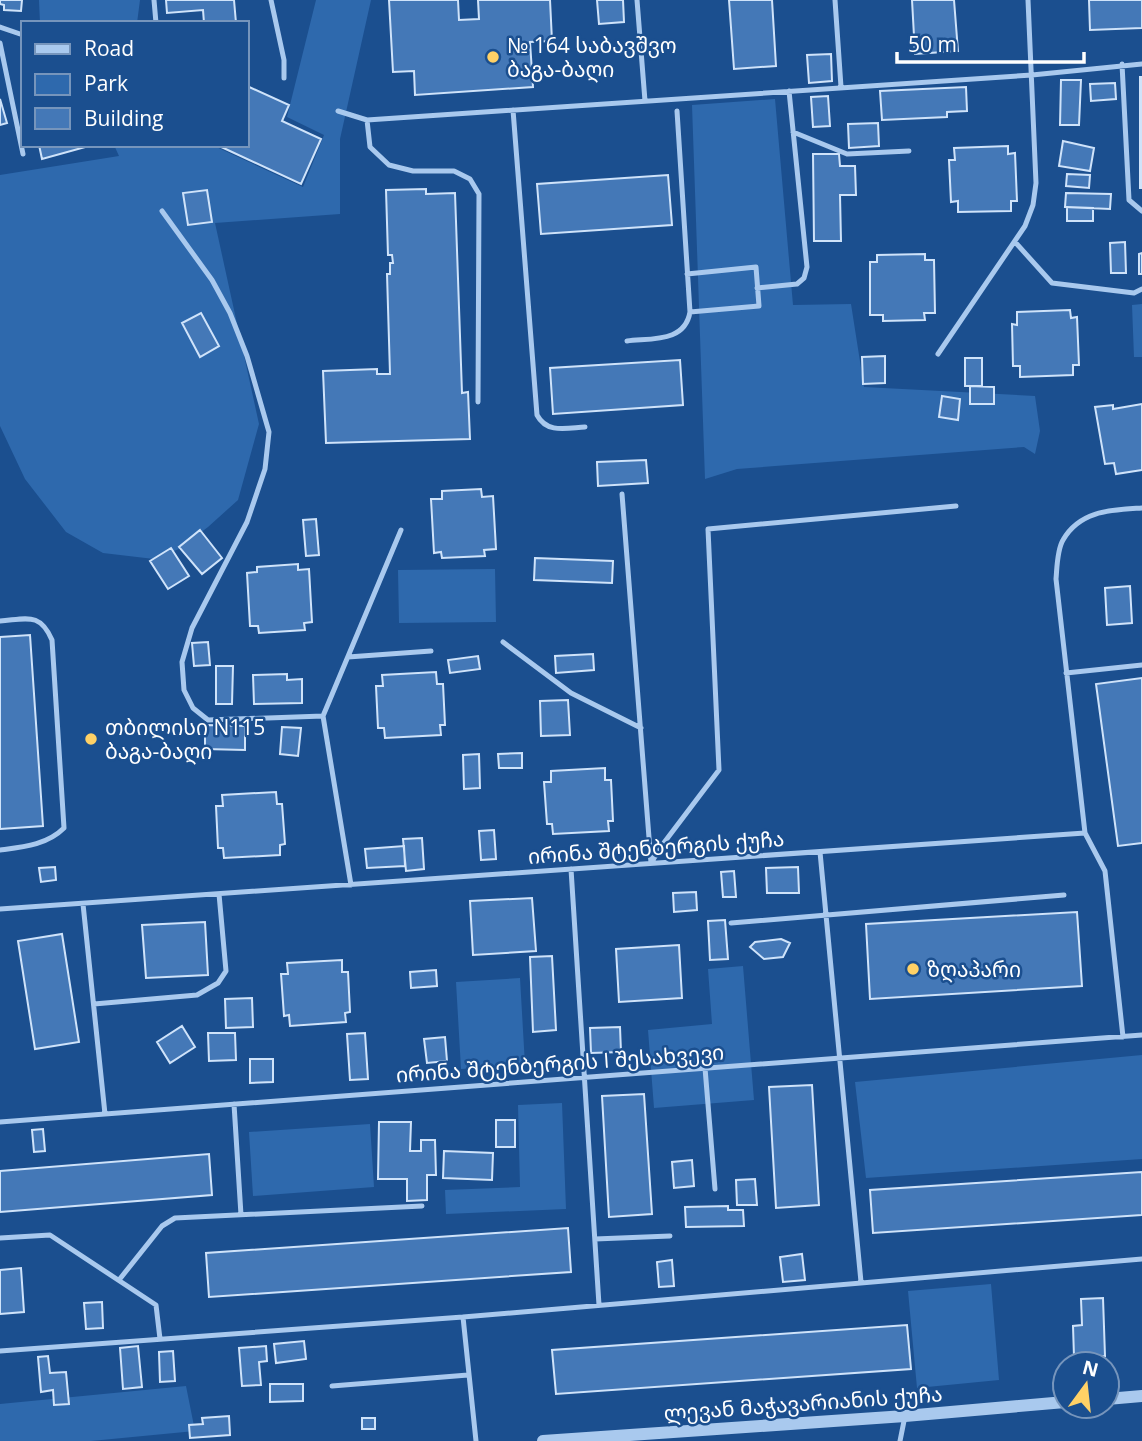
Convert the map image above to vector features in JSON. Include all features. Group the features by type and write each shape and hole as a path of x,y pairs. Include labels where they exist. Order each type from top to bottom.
{"street":[{"path":"1121,1398 1142,1396"},
{"name":"ლევან მაჭავარიანის ქუჩა","path":"544,1441 1051,1403"}],"lane":[{"path":"155,0 156,21"},
{"path":"271,0 284,60 284,78"},
{"path":"637,0 645,101"},
{"path":"835,0 841,87"},
{"path":"938,354 1015,242 1033,205 1036,183 1028,0"},
{"path":"0,27 21,34"},
{"path":"0,43 21,144"},
{"path":"1122,64 1129,201 1142,211"},
{"path":"338,111 367,120 1032,75 1142,64"},
{"path":"757,288 797,284 804,278 807,267 789,91"},
{"path":"513,110 537,415 541,423 555,429 584,428"},
{"path":"627,341 672,335 683,331 688,323 690,312 677,111"},
{"path":"367,120 370,147 389,165 412,171 454,171 470,179 479,194 478,402"},
{"path":"793,132 847,154 909,151"},
{"path":"22,147 23,154"},
{"path":"162,211 212,280 230,313 247,356 269,432 265,470 247,522 192,628 182,662 184,690 193,708 208,720 323,716"},
{"path":"1015,242 1052,284 1134,293 1142,289"},
{"path":"687,274 756,268 759,306 690,312"},
{"path":"622,494 651,863"},
{"path":"651,863 719,770 708,529 956,506"},
{"path":"1142,508 1101,511 1078,522 1061,542 1056,579 1085,833 1105,871 1123,1037 1142,1035"},
{"path":"351,885 323,716 401,530"},
{"path":"0,621 34,619 45,626 52,640 64,828 54,838 25,847 0,850"},
{"path":"503,642 571,693 640,728"},
{"path":"348,657 431,651"},
{"path":"1066,673 1142,666"},
{"name":"ირინა შტენბერგის ქუჩა","path":"0,909 1085,833"},
{"path":"820,852 861,1282"},
{"path":"571,869 599,1305"},
{"path":"93,1004 197,995 218,983 226,971 219,894"},
{"path":"731,923 1064,895"},
{"path":"83,904 105,1114"},
{"name":"ირინა შტენბერგის I შესახვევი","path":"0,1122 1123,1037"},
{"path":"705,1068 715,1189"},
{"path":"234,1104 241,1215"},
{"path":"119,1280 162,1226 175,1218 422,1206"},
{"path":"0,1238 50,1235 156,1305 160,1339"},
{"path":"595,1239 670,1236"},
{"path":"0,1351 463,1317 1142,1259"},
{"path":"463,1317 475,1441"},
{"path":"332,1386 468,1375"},
{"path":"900,1441 905,1416"}],"green space":[{"path":"39,0 140,0 137,21 40,21"},
{"path":"316,0 371,0 340,139 340,214 215,223 259,424 238,500 179,549 154,559 103,553 66,532 25,479 0,426 0,175 119,156 115,147 216,147 303,187 324,135 287,117"},
{"path":"775,99 793,305 851,304 864,387 1035,396 1040,431 1035,454 1024,447 737,469 705,479 692,105"},
{"path":"1142,304 1142,357 1134,357 1132,305"},
{"path":"495,569 496,622 399,623 398,570"},
{"path":"743,966 754,1100 654,1108 648,1030 712,1024 708,969"},
{"path":"520,978 525,1065 461,1069 456,982"},
{"path":"1142,1055 1142,1159 866,1178 855,1082"},
{"path":"562,1103 566,1209 446,1214 445,1190 520,1187 518,1105"},
{"path":"370,1124 374,1187 253,1196 249,1132"},
{"path":"991,1284 999,1380 917,1388 908,1291"},
{"path":"186,1386 195,1431 91,1441 0,1441 0,1404"}],"building":[{"path":"0,0 22,0 21,11 4,10"},
{"path":"166,0 234,0 236,21 204,21 203,10 167,13"},
{"path":"389,0 458,0 459,20 479,19 478,0 550,0 552,41 530,42 533,87 415,95 414,71 393,72"},
{"path":"597,0 623,0 624,22 599,24"},
{"path":"729,0 772,0 776,66 734,69"},
{"path":"912,0 954,0 958,51 915,54"},
{"path":"1089,0 1142,0 1142,28 1090,30"},
{"path":"831,54 832,81 809,83 807,55"},
{"path":"1142,77 1142,188 1140,188"},
{"path":"1061,80 1081,80 1079,125 1060,125"},
{"path":"1115,83 1116,99 1091,101 1090,84"},
{"path":"248,86 289,105 282,121 321,139 301,184 221,147 248,147"},
{"path":"966,87 967,111 947,112 947,117 882,120 880,91"},
{"path":"828,96 830,126 813,127 811,97"},
{"path":"0,99 7,123 0,125"},
{"path":"878,123 879,146 849,148 848,124"},
{"path":"1063,141 1094,148 1090,171 1059,166"},
{"path":"1008,146 1008,154 1015,153 1017,201 1011,201 1011,211 958,212 958,201 951,202 949,160 955,160 954,148"},
{"path":"39,147 85,147 42,159"},
{"path":"813,154 839,154 840,166 855,166 856,195 840,195 841,241 814,241"},
{"path":"1067,174 1090,175 1089,188 1066,186"},
{"path":"668,175 672,225 541,234 537,184"},
{"path":"426,189 426,194 455,193 462,393 468,392 470,439 326,443 323,371 377,369 377,374 390,374 387,274 390,274 390,263 393,263 392,255 388,255 386,190"},
{"path":"207,190 212,222 188,225 183,193"},
{"path":"1066,193 1111,194 1110,209 1065,207"},
{"path":"1067,207 1093,208 1093,221 1067,221"},
{"path":"1125,242 1126,273 1111,273 1110,243"},
{"path":"1142,253 1142,274 1139,274 1139,254"},
{"path":"925,254 925,260 934,260 935,313 924,313 925,320 883,321 883,315 870,315 870,262 877,262 877,255"},
{"path":"1070,310 1071,318 1077,317 1079,365 1073,365 1073,375 1020,377 1020,366 1013,366 1012,324 1017,325 1017,312"},
{"path":"201,313 219,346 200,357 182,323"},
{"path":"885,356 885,383 863,384 862,357"},
{"path":"965,358 982,358 982,386 965,386"},
{"path":"680,360 683,405 553,414 550,368"},
{"path":"970,386 994,387 994,404 970,404"},
{"path":"942,396 960,399 958,420 939,417"},
{"path":"1142,404 1142,470 1116,474 1114,463 1105,464 1095,407 1113,405 1113,409"},
{"path":"646,460 648,483 598,486 597,462"},
{"path":"481,489 482,497 493,496 496,549 484,550 485,556 442,558 441,552 434,553 431,499 442,499 442,491"},
{"path":"316,519 319,555 306,556 303,520"},
{"path":"200,530 222,558 202,574 179,547"},
{"path":"171,548 189,576 168,589 150,561"},
{"path":"535,558 613,561 612,583 534,580"},
{"path":"298,564 298,570 309,569 312,622 304,623 305,630 259,633 258,626 250,626 247,573 257,572 257,567"},
{"path":"1130,586 1132,623 1107,625 1105,588"},
{"path":"30,635 43,826 0,829 0,637"},
{"path":"208,642 210,665 194,666 192,643"},
{"path":"593,654 594,670 556,673 555,656"},
{"path":"478,656 480,669 450,673 448,660"},
{"path":"216,666 233,666 232,704 216,704"},
{"path":"436,672 437,684 443,684 445,725 440,725 441,735 385,738 384,728 378,728 376,686 383,686 382,675"},
{"path":"287,674 287,680 302,679 302,703 254,704 253,675"},
{"path":"1142,678 1142,843 1118,846 1096,684"},
{"path":"568,700 570,735 541,736 540,701"},
{"path":"205,725 245,726 245,750 205,749"},
{"path":"282,727 301,728 298,756 280,754"},
{"path":"522,753 522,768 499,768 498,754"},
{"path":"479,754 480,788 464,789 463,755"},
{"path":"605,768 605,780 611,780 613,821 608,821 609,831 553,834 552,824 547,824 544,782 551,782 551,771"},
{"path":"276,792 277,804 282,804 285,844 280,845 280,855 224,858 223,848 218,848 216,806 223,806 222,795"},
{"path":"494,830 496,859 481,860 479,831"},
{"path":"422,838 424,869 406,871 403,839"},
{"path":"404,846 405,866 367,868 365,849"},
{"path":"55,867 56,880 41,882 39,868"},
{"path":"798,867 799,893 767,893 766,868"},
{"path":"734,871 736,897 723,897 721,872"},
{"path":"696,892 697,910 674,912 673,893"},
{"path":"532,898 536,951 473,955 470,901"},
{"path":"1077,912 1082,986 870,999 866,924"},
{"path":"725,920 728,959 710,960 708,921"},
{"path":"205,922 208,975 146,978 142,925"},
{"path":"62,934 79,1042 35,1049 18,941"},
{"path":"781,939 790,943 783,957 764,959 750,947 755,942"},
{"path":"679,945 682,998 619,1002 616,949"},
{"path":"552,956 556,1030 533,1032 530,957"},
{"path":"342,960 342,972 348,972 350,1012 345,1013 346,1022 290,1026 289,1015 284,1016 281,974 288,974 287,963"},
{"path":"436,970 437,986 411,988 410,972"},
{"path":"252,998 253,1027 226,1028 225,999"},
{"path":"182,1026 195,1047 170,1063 157,1042"},
{"path":"620,1027 621,1052 591,1053 590,1028"},
{"path":"208,1033 235,1033 236,1060 209,1061"},
{"path":"365,1033 368,1079 350,1080 347,1034"},
{"path":"445,1037 447,1061 427,1063 424,1039"},
{"path":"250,1059 273,1059 273,1082 250,1083"},
{"path":"812,1085 819,1205 776,1208 769,1087"},
{"path":"644,1094 652,1214 609,1217 602,1096"},
{"path":"496,1120 515,1120 515,1147 496,1147"},
{"path":"379,1122 411,1122 410,1151 421,1151 421,1140 435,1140 436,1175 427,1175 427,1200 407,1201 407,1179 378,1179"},
{"path":"43,1129 45,1151 34,1152 32,1130"},
{"path":"444,1151 493,1153 492,1180 443,1178"},
{"path":"209,1154 212,1195 0,1212 0,1171"},
{"path":"692,1160 694,1186 674,1188 672,1162"},
{"path":"1142,1172 1142,1215 873,1233 870,1190"},
{"path":"755,1179 757,1205 737,1205 736,1180"},
{"path":"728,1206 728,1210 743,1210 744,1226 686,1227 685,1207"},
{"path":"568,1228 571,1272 209,1297 206,1253"},
{"path":"802,1254 805,1280 783,1282 780,1257"},
{"path":"672,1260 674,1286 659,1287 657,1262"},
{"path":"21,1268 24,1312 0,1314 0,1270"},
{"path":"1103,1298 1105,1350 1074,1350 1073,1326 1082,1325 1081,1299"},
{"path":"102,1302 103,1328 86,1329 84,1303"},
{"path":"907,1325 911,1369 556,1394 552,1350"},
{"path":"304,1341 306,1359 276,1363 274,1344"},
{"path":"138,1346 142,1387 123,1389 120,1348"},
{"path":"266,1346 267,1361 259,1362 261,1385 242,1386 239,1348"},
{"path":"173,1351 175,1381 160,1382 159,1352"},
{"path":"48,1356 50,1373 66,1372 69,1404 54,1405 53,1390 41,1392 38,1357"},
{"path":"270,1384 303,1384 303,1401 270,1402"},
{"path":"229,1416 230,1435 190,1438 189,1425 203,1424 202,1418"},
{"path":"362,1418 375,1418 375,1429 362,1429"}],"place":[{"name":"№ 164 საბავშვო ბაგა-ბაღი","path":"493,57"},
{"name":"თბილისი N115 ბაგა-ბაღი","path":"91,739"},
{"name":"ზღაპარი","path":"913,969"}]}
